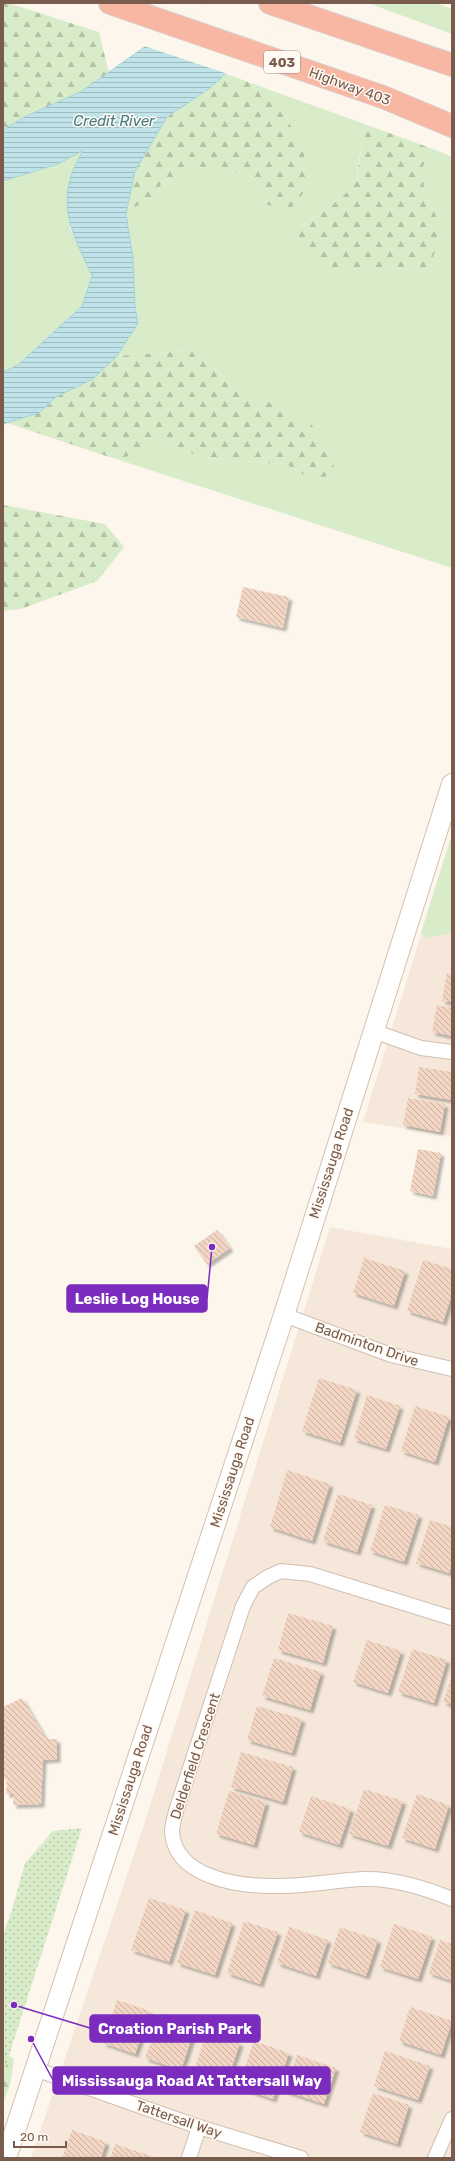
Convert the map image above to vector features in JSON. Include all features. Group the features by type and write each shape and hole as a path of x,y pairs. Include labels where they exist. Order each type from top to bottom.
{"highway":[{"name":"Highway 403","path":"110,3 383,97 452,126"},
{"path":"270,3 452,65"}],"main road":[{"name":"Mississauga Road","path":"6,2158 284,1315 452,784"}],"street":[{"path":"373,1031 421,1048 452,1052"},
{"name":"Badminton Drive","path":"284,1315 391,1355 452,1369"},
{"name":"Delderfield Crescent","path":"452,1618 310,1574 281,1571 268,1577 253,1587 243,1606 176,1811 172,1831 176,1848 184,1861 194,1870 231,1882 273,1886 366,1879 422,1886 452,1898"},
{"name":"Tattersall Way","path":"35,2069 199,2127 301,2158"},
{"path":"435,2158 452,2119"},
{"path":"189,2158 199,2127"}],"shaded area":[{"path":"452,834 452,1136 363,1122"},
{"path":"330,1227 452,1249 452,2158 31,2158 144,1825"}],"green space":[{"path":"3,3 8,3 99,32 109,73 82,91 24,117 3,130"},
{"path":"368,3 436,3 452,9 452,34"},
{"path":"226,74 273,91 304,152 306,190 290,209 267,205 254,178 218,167 190,168 161,184 153,201 136,206 126,214 135,171 167,117 210,88"},
{"path":"273,91 370,126 366,132 362,146 356,180 353,186 330,206 297,229 357,273 387,266 427,271 441,225 425,195 422,168 433,149 452,157 452,568 110,457 126,457 159,440 203,458 286,464 319,484 275,404 232,390 200,350 117,356 138,323 135,306 133,258 126,214 136,206 153,201 161,184 190,168 218,167 254,178 267,205 304,152"},
{"path":"370,126 433,149 422,168 425,195 441,225 435,252 427,271 387,266 357,273 329,270 296,247 297,229 330,206 353,186 358,173 364,139"},
{"path":"82,151 70,180 70,228 92,276 82,306 18,365 3,372 3,181 58,164"},
{"path":"200,350 232,390 275,404 312,425 334,466 319,484 286,464 203,458 159,440 126,457 109,457 7,423 39,413 56,397 93,379 117,356"},
{"path":"3,505 105,524 124,547 97,581 21,609 3,611"},
{"path":"452,834 452,933 428,938 421,933"},
{"path":"82,1828 3,2074 3,1935 12,1910 25,1863 53,1831"},
{"path":"4,2053 14,2059 10,2086 3,2103"}],"water":[{"name":"Credit River","path":"207,3 304,3 210,88 167,117 135,171 126,214 133,258 135,306 138,323 117,356 93,379 56,397 39,413 3,424 3,372 18,365 82,306 92,276 72,230 67,206 71,176 82,151 58,164 3,181 3,130 24,117 82,91"}],"pier":[{"path":"203,3 306,3 228,74 144,46"}],"building":[{"path":"243,587 289,597 283,628 236,617"},
{"path":"447,973 452,974 452,1002 442,1001"},
{"path":"437,1005 452,1008 452,1036 432,1032"},
{"path":"419,1067 452,1072 451,1100 415,1094"},
{"path":"408,1098 445,1104 440,1132 403,1125"},
{"path":"418,1149 441,1153 433,1196 410,1191"},
{"path":"217,1230 230,1248 207,1264 194,1246"},
{"path":"364,1258 405,1271 394,1306 353,1293"},
{"path":"423,1260 452,1269 452,1294 443,1322 407,1311"},
{"path":"319,1378 357,1390 340,1443 302,1431"},
{"path":"367,1395 400,1406 386,1449 354,1439"},
{"path":"415,1406 449,1417 435,1462 401,1451"},
{"path":"287,1470 330,1484 312,1541 270,1527"},
{"path":"338,1494 372,1505 357,1552 323,1541"},
{"path":"385,1505 419,1515 404,1562 370,1551"},
{"path":"430,1520 452,1527 452,1565 449,1573 416,1563"},
{"path":"288,1613 333,1626 323,1663 278,1650"},
{"path":"367,1640 401,1651 388,1693 353,1682"},
{"path":"412,1649 447,1660 434,1703 398,1692"},
{"path":"274,1658 321,1672 310,1710 262,1696"},
{"path":"452,1676 452,1705 443,1702"},
{"path":"22,1698 46,1739 57,1739 57,1759 43,1760 41,1804 13,1805 14,1794 6,1794 7,1778 3,1779 3,1707"},
{"path":"257,1706 302,1719 292,1753 247,1740"},
{"path":"241,1752 293,1767 283,1802 231,1787"},
{"path":"364,1789 403,1801 388,1846 349,1834"},
{"path":"229,1791 266,1802 254,1845 216,1834"},
{"path":"417,1794 449,1805 435,1849 402,1838"},
{"path":"311,1796 351,1809 339,1845 299,1832"},
{"path":"149,1898 186,1910 169,1962 131,1950"},
{"path":"195,1910 232,1923 215,1975 177,1963"},
{"path":"244,1921 278,1932 260,1984 227,1973"},
{"path":"394,1924 432,1937 418,1979 380,1967"},
{"path":"289,1927 328,1940 316,1976 277,1963"},
{"path":"340,1927 378,1940 366,1976 328,1963"},
{"path":"440,1940 452,1944 452,1981 429,1973"},
{"path":"117,2000 150,2011 135,2054 103,2043"},
{"path":"410,2007 452,2021 441,2055 399,2041"},
{"path":"161,2013 196,2025 181,2070 145,2058"},
{"path":"207,2031 240,2043 226,2084 193,2073"},
{"path":"254,2041 289,2053 273,2099 238,2087"},
{"path":"385,2051 430,2066 418,2100 374,2086"},
{"path":"297,2055 336,2068 324,2104 285,2091"},
{"path":"373,2093 409,2105 397,2144 360,2132"},
{"path":"72,2130 106,2142 101,2158 62,2158"},
{"path":"115,2144 151,2156 150,2158 110,2158"}],"place":[{"name":"Leslie Log House","path":"212,1247"},
{"name":"Croation Parish Park","path":"14,2005"},
{"name":"Mississauga Road At Tattersall Way","path":"31,2039"}]}
